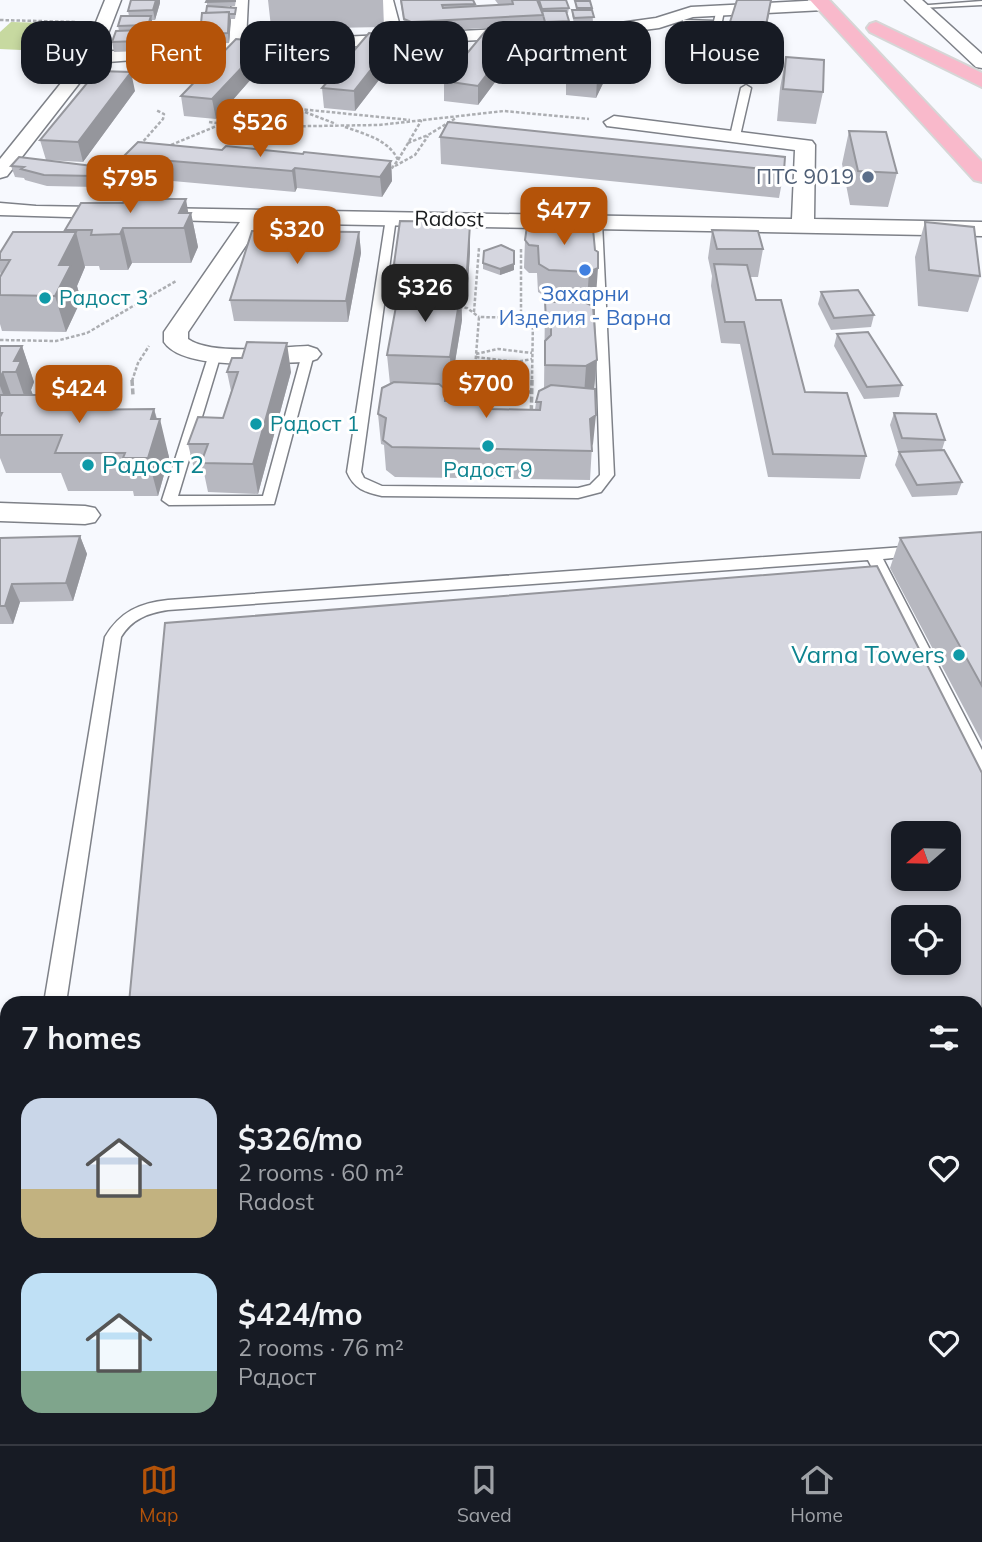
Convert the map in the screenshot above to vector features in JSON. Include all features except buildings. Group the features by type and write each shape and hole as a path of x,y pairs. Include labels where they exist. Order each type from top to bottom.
{"main road":[{"path":"822,3 982,175"},
{"path":"862,13 915,68"},
{"path":"876,28 982,81"}],"street":[{"path":"107,21 113,0"},
{"path":"237,47 240,0"},
{"path":"385,0 390,21"},
{"path":"651,24 691,12 719,18 822,3"},
{"path":"916,3 982,63"},
{"path":"610,9 616,21"},
{"path":"112,56 237,47 369,42"},
{"path":"0,172 69,84"},
{"path":"614,122 805,145 803,225"},
{"name":"Radost","path":"0,209 36,212 982,229"},
{"path":"22,233 36,212"},
{"path":"255,216 174,337 179,347 193,353 308,354"},
{"path":"0,513 85,516"}],"lane":[{"path":"916,3 982,2"},
{"path":"735,136 747,88"},
{"path":"391,218 355,472 357,481 367,488 382,491 578,493 593,491 603,484 607,475 597,222"},
{"path":"215,354 169,500 269,501 308,354"},
{"path":"56,996 113,637 118,627 139,610 181,604 928,550"},
{"path":"873,555 982,767"}],"path":[{"path":"0,20 35,21"},
{"path":"398,160 396,154 377,139 299,109 421,121"},
{"path":"140,146 163,119 164,114 156,110"},
{"path":"209,122 250,127 341,126 421,121 504,111 614,122"},
{"path":"408,143 428,135 458,116"},
{"path":"389,172 421,121"},
{"path":"161,148 222,124"},
{"path":"394,166 410,161 428,135"},
{"path":"60,212 80,192 106,185 112,173 131,157"},
{"path":"474,313 479,248"},
{"path":"521,249 521,318"},
{"path":"0,340 56,341 87,333 181,278 216,273"},
{"path":"454,307 467,307 479,317 533,318 531,426 471,424 479,317"},
{"path":"133,395 131,384 136,362 157,336 180,327"},
{"path":"476,355 498,349 532,353"},
{"path":"476,355 516,362 532,359"},
{"path":"433,390 543,396"}],"green space":[{"path":"11,22 21,22 21,50 0,49 0,32"}],"place":[{"name":"ПТС 9019","path":"868,177"},
{"name":"Захарни Изделия - Варна","path":"585,270"},
{"name":"Радост 3","path":"45,298"},
{"name":"Радост 1","path":"256,424"},
{"name":"Радост 9","path":"488,446"},
{"name":"Радост 2","path":"88,465"},
{"name":"Varna Towers","path":"959,655"}]}
